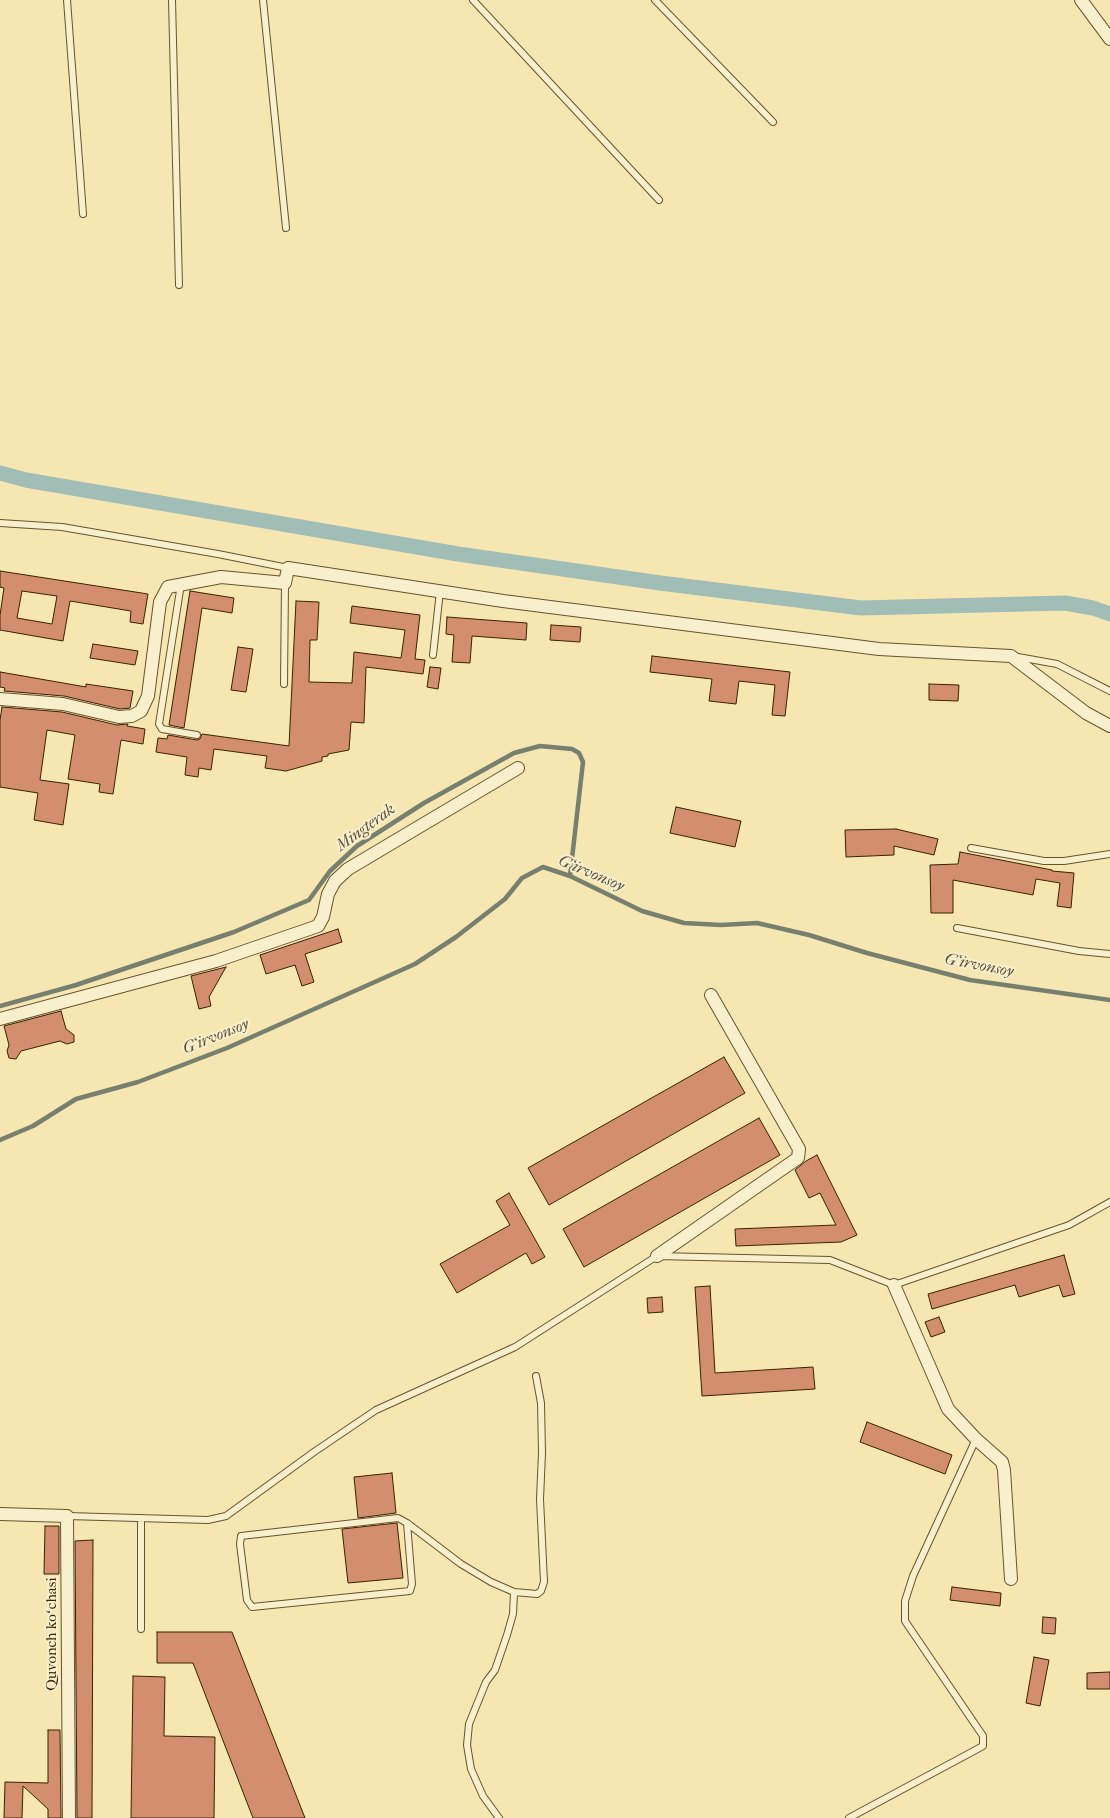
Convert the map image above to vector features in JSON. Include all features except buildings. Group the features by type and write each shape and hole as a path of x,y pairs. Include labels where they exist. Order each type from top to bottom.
{"street":[{"path":"1082,0 1110,39"},
{"path":"0,699 63,704 119,717 132,716 141,711 148,696 160,602 168,587 221,578 285,583 288,568 504,601 879,649 1012,656 1086,713 1110,726"},
{"path":"0,1019 216,961 318,926 323,917 328,894 335,881 348,869 518,768"},
{"path":"657,1256 798,1158 799,1148 711,995"},
{"path":"894,1285 948,1409 976,1439 1002,1462 1011,1579"},
{"path":"0,1514 67,1516"},
{"name":"Quvonch koʻchasi","path":"67,1516 69,1818"}],"lane":[{"path":"67,0 83,214"},
{"path":"172,0 178,285"},
{"path":"264,0 286,228"},
{"path":"473,0 659,200"},
{"path":"655,0 773,122"},
{"path":"0,523 62,527 288,568"},
{"path":"284,684 285,583"},
{"path":"181,584 159,724 162,729 197,735"},
{"path":"433,655 440,591"},
{"path":"1012,656 1057,664 1110,691"},
{"path":"971,848 1044,862 1110,854"},
{"path":"957,928 1079,951 1110,954"},
{"path":"67,1516 208,1520 226,1516 376,1410 515,1347 657,1256 830,1260 894,1285 1069,1225 1110,1202"},
{"path":"407,1523 412,1584 410,1591 252,1607 247,1600 240,1544 241,1536 398,1518 407,1523 461,1564 491,1582 514,1592 537,1594 541,1591 544,1582 540,1499 542,1453 541,1413 536,1376"},
{"path":"849,1818 983,1746 983,1736 905,1621 905,1601 913,1576 976,1439"},
{"path":"141,1518 141,1629"},
{"path":"499,1818 483,1796 471,1769 467,1745 469,1724 486,1682 495,1670 507,1635 513,1614 514,1592"}],"waterway":[{"path":"0,473 26,480 458,554 660,583 861,608 1065,603 1093,608 1110,614"},
{"name":"Mingterak","path":"0,1006 76,985 234,932 309,900 330,871 357,846 424,803 514,753 540,746 572,749 579,753 583,762 570,876"},
{"name":"G‘irvonsoy","path":"0,1140 33,1126 76,1099 138,1082 227,1048 415,964 456,937 505,899 522,878 543,867 570,876 642,911 684,923 721,925 757,923 809,935 867,953 970,980 1110,1000"}]}
